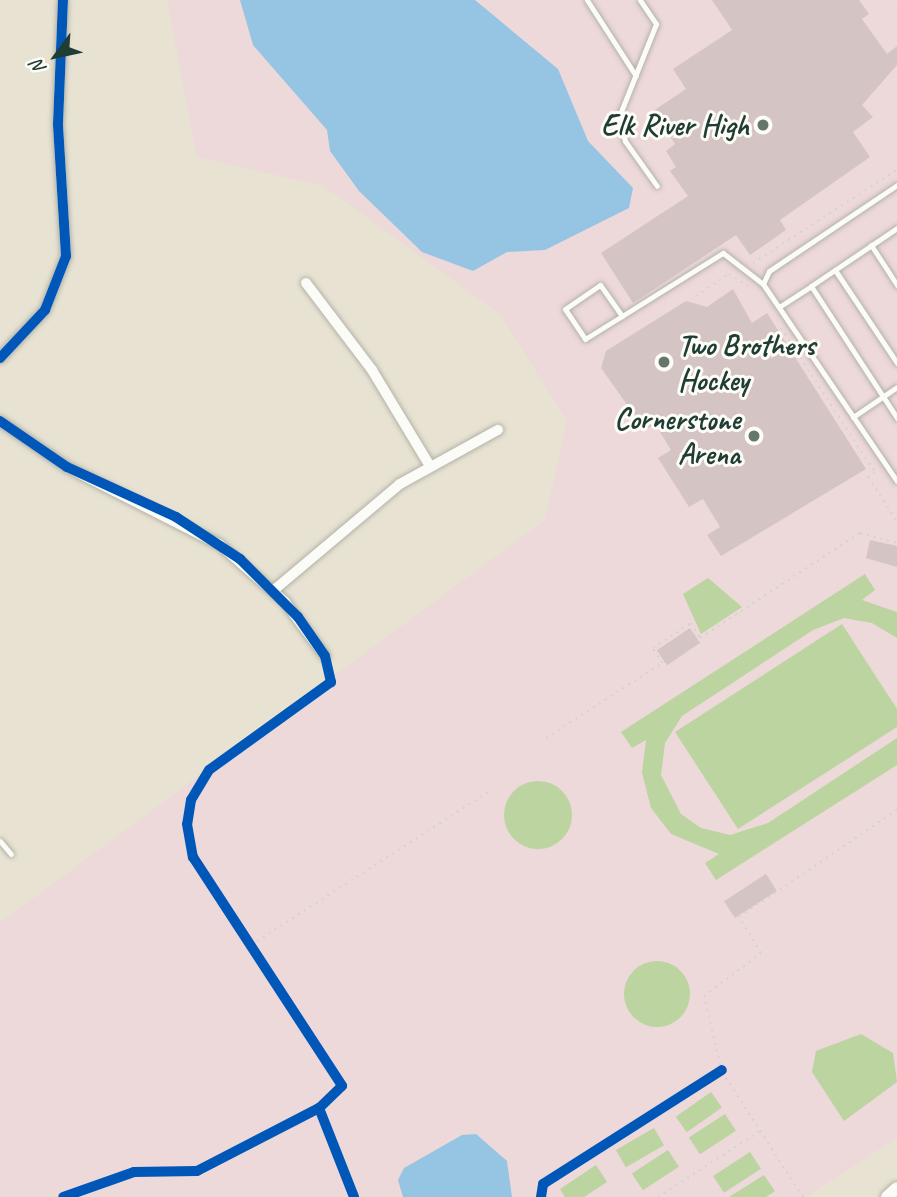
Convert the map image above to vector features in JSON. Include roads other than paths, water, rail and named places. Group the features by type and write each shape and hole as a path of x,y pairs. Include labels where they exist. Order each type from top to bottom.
{"street":[{"path":"0,358 45,310 66,256 58,124 63,0"},
{"path":"306,283 372,370 430,466"},
{"path":"0,421 67,467 198,530 274,590 325,656"},
{"path":"274,590 363,512 430,466 498,430"},
{"path":"887,1197 897,1188"}],"lane":[{"path":"587,0 636,76"},
{"path":"640,0 656,24 618,119 625,141 657,186"},
{"path":"763,284 769,271 897,185"},
{"path":"779,307 897,228"},
{"path":"871,245 897,285"},
{"path":"622,316 600,285 565,309 585,339 622,316 723,253 763,284 897,481"},
{"path":"835,270 897,363"},
{"path":"811,286 897,418"},
{"path":"853,416 897,387"},
{"path":"0,841 11,854"}],"water":[{"path":"240,0 475,0 558,69 588,141 633,188 629,208 545,250 507,252 473,271 422,252 359,191 330,151 327,130 253,45"},
{"path":"476,1134 507,1161 512,1197 403,1197 398,1180 404,1168 462,1135"}],"place":[{"name":"Elk River High","path":"763,125"},
{"name":"Two Brothers Hockey","path":"664,362"},
{"name":"Cornerstone Arena","path":"754,436"}]}
